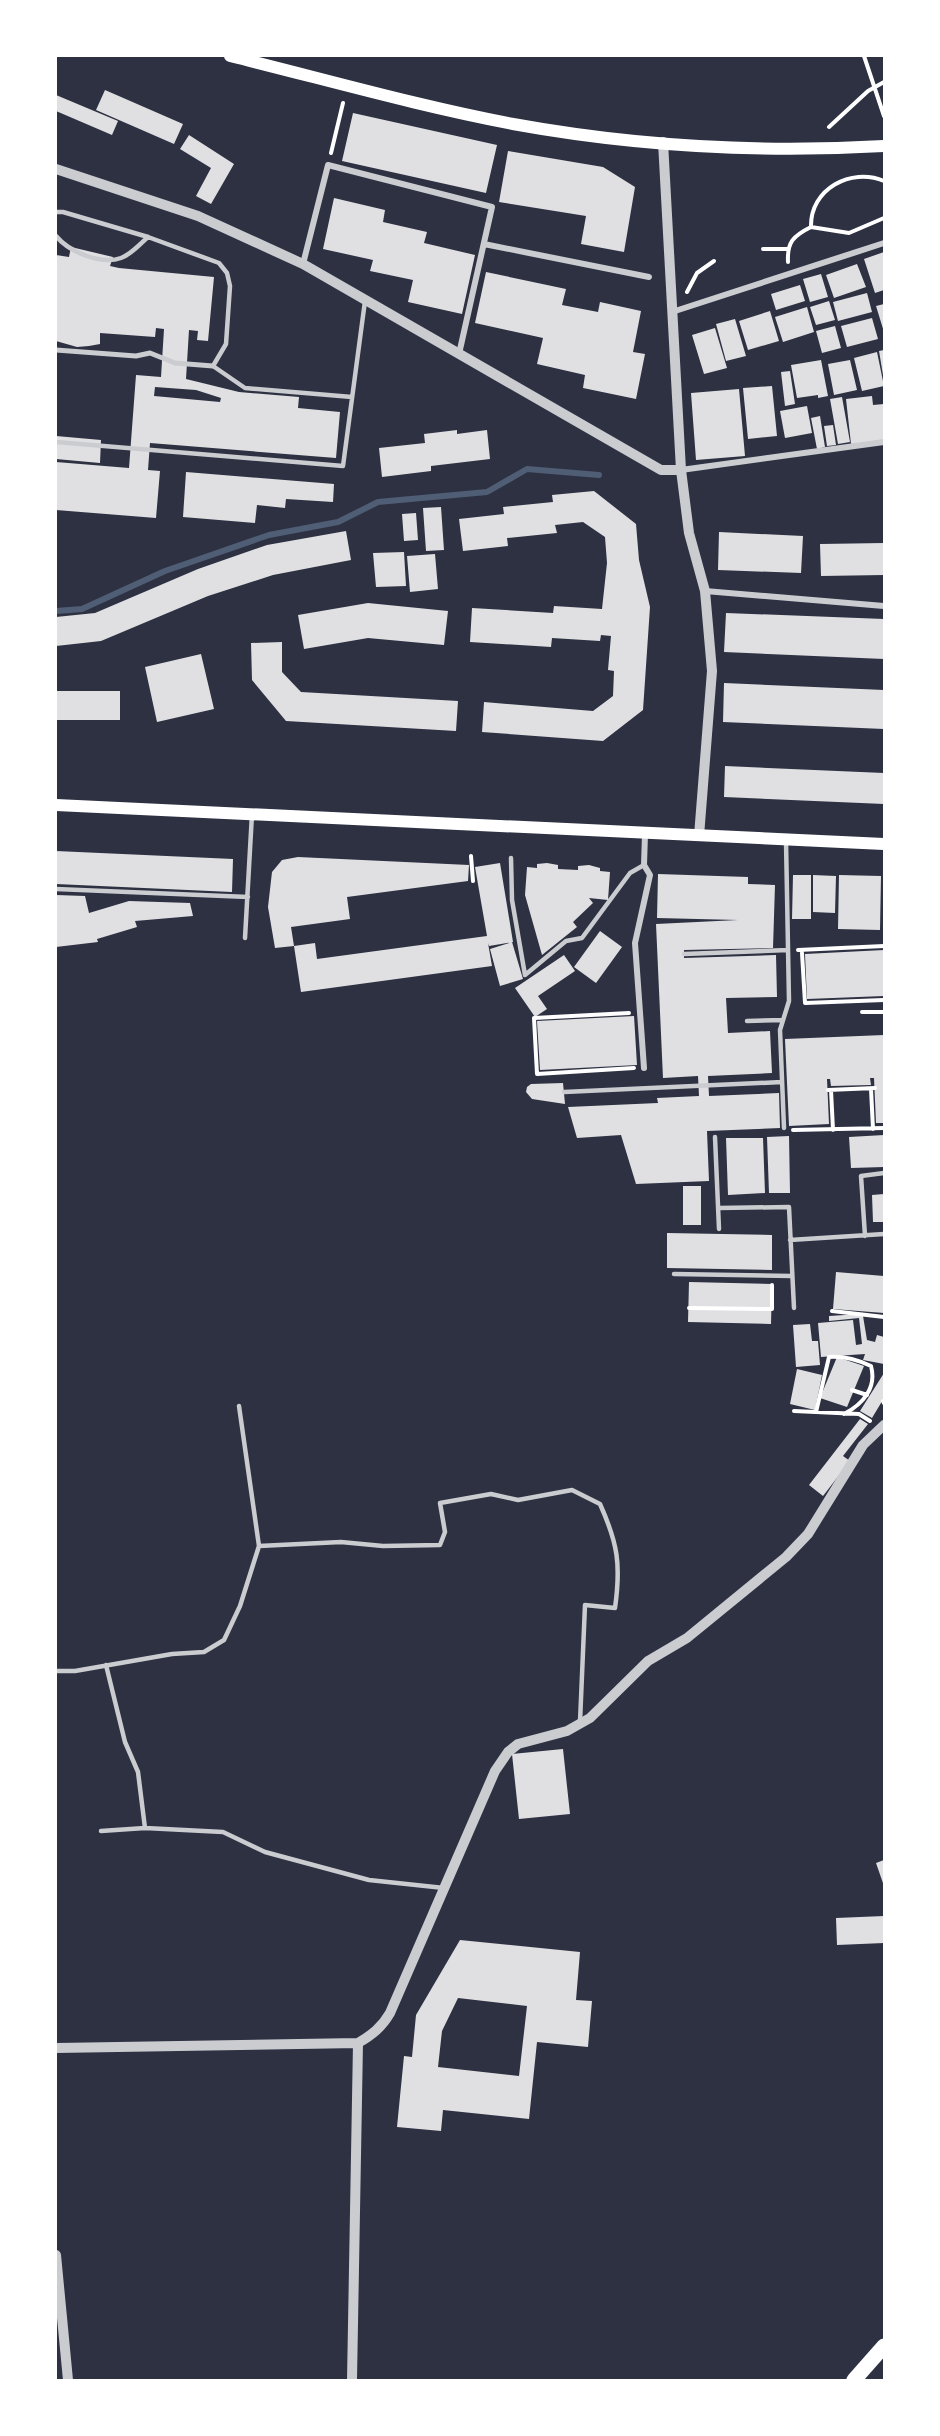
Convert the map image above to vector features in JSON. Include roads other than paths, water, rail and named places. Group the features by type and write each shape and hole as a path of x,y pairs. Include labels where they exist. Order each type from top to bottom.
{"main road":[{"path":"230,56 505,122 585,134 663,142 764,148 885,146"},
{"path":"56,805 885,844"},
{"path":"854,2380 885,2346"}],"street":[{"path":"663,142 676,310 681,470 689,533 705,591 712,671 699,836"},
{"path":"303,264 328,165 492,207 459,354"},
{"path":"56,169 189,213 303,264 661,470 681,470 885,442"},
{"path":"676,310 885,243"},
{"path":"484,244 649,277"},
{"path":"56,350 136,356 150,353 175,363 213,366"},
{"path":"705,591 885,606"},
{"path":"644,1068 635,943 650,875 644,865 645,834"},
{"path":"56,2048 358,2043 381,2028 390,2013 446,1888 495,1771 507,1752 518,1744 580,1726 600,1710 641,1667 687,1638 798,1547 855,1456 882,1427"},
{"path":"352,2380 358,2043"},
{"path":"56,2255 68,2380"}],"lane":[{"path":"56,212 63,212 148,237 219,263 227,273 230,286 226,344 213,366 245,388 352,397"},
{"path":"56,236 73,251 109,260 131,253 148,237"},
{"path":"56,442 343,466 365,299"},
{"path":"245,938 252,814"},
{"path":"784,1128 780,1030 789,1001 786,840"},
{"path":"511,858 512,900 525,975 566,941 582,938 630,873 644,865"},
{"path":"56,889 248,897"},
{"path":"684,954 788,950"},
{"path":"747,1021 783,1020"},
{"path":"564,1092 782,1083"},
{"path":"715,1137 719,1229"},
{"path":"865,1236 861,1176 885,1173"},
{"path":"718,1208 789,1207 794,1308"},
{"path":"790,1240 885,1234"},
{"path":"674,1275 792,1276"},
{"path":"56,1671 172,1654 204,1652 224,1640 240,1606 259,1546 239,1406"},
{"path":"259,1546 341,1542 383,1546 440,1545 445,1532 440,1503 491,1494 518,1500 572,1490 600,1504 614,1535 619,1574 615,1608 585,1605 580,1726"},
{"path":"106,1665 125,1742 138,1772 145,1828"},
{"path":"101,1831 145,1828 223,1833 265,1852 369,1880 446,1888"}],"waterway":[{"path":"56,611 82,609 165,571 269,535 338,522 378,502 487,492 527,469 599,475"}]}
